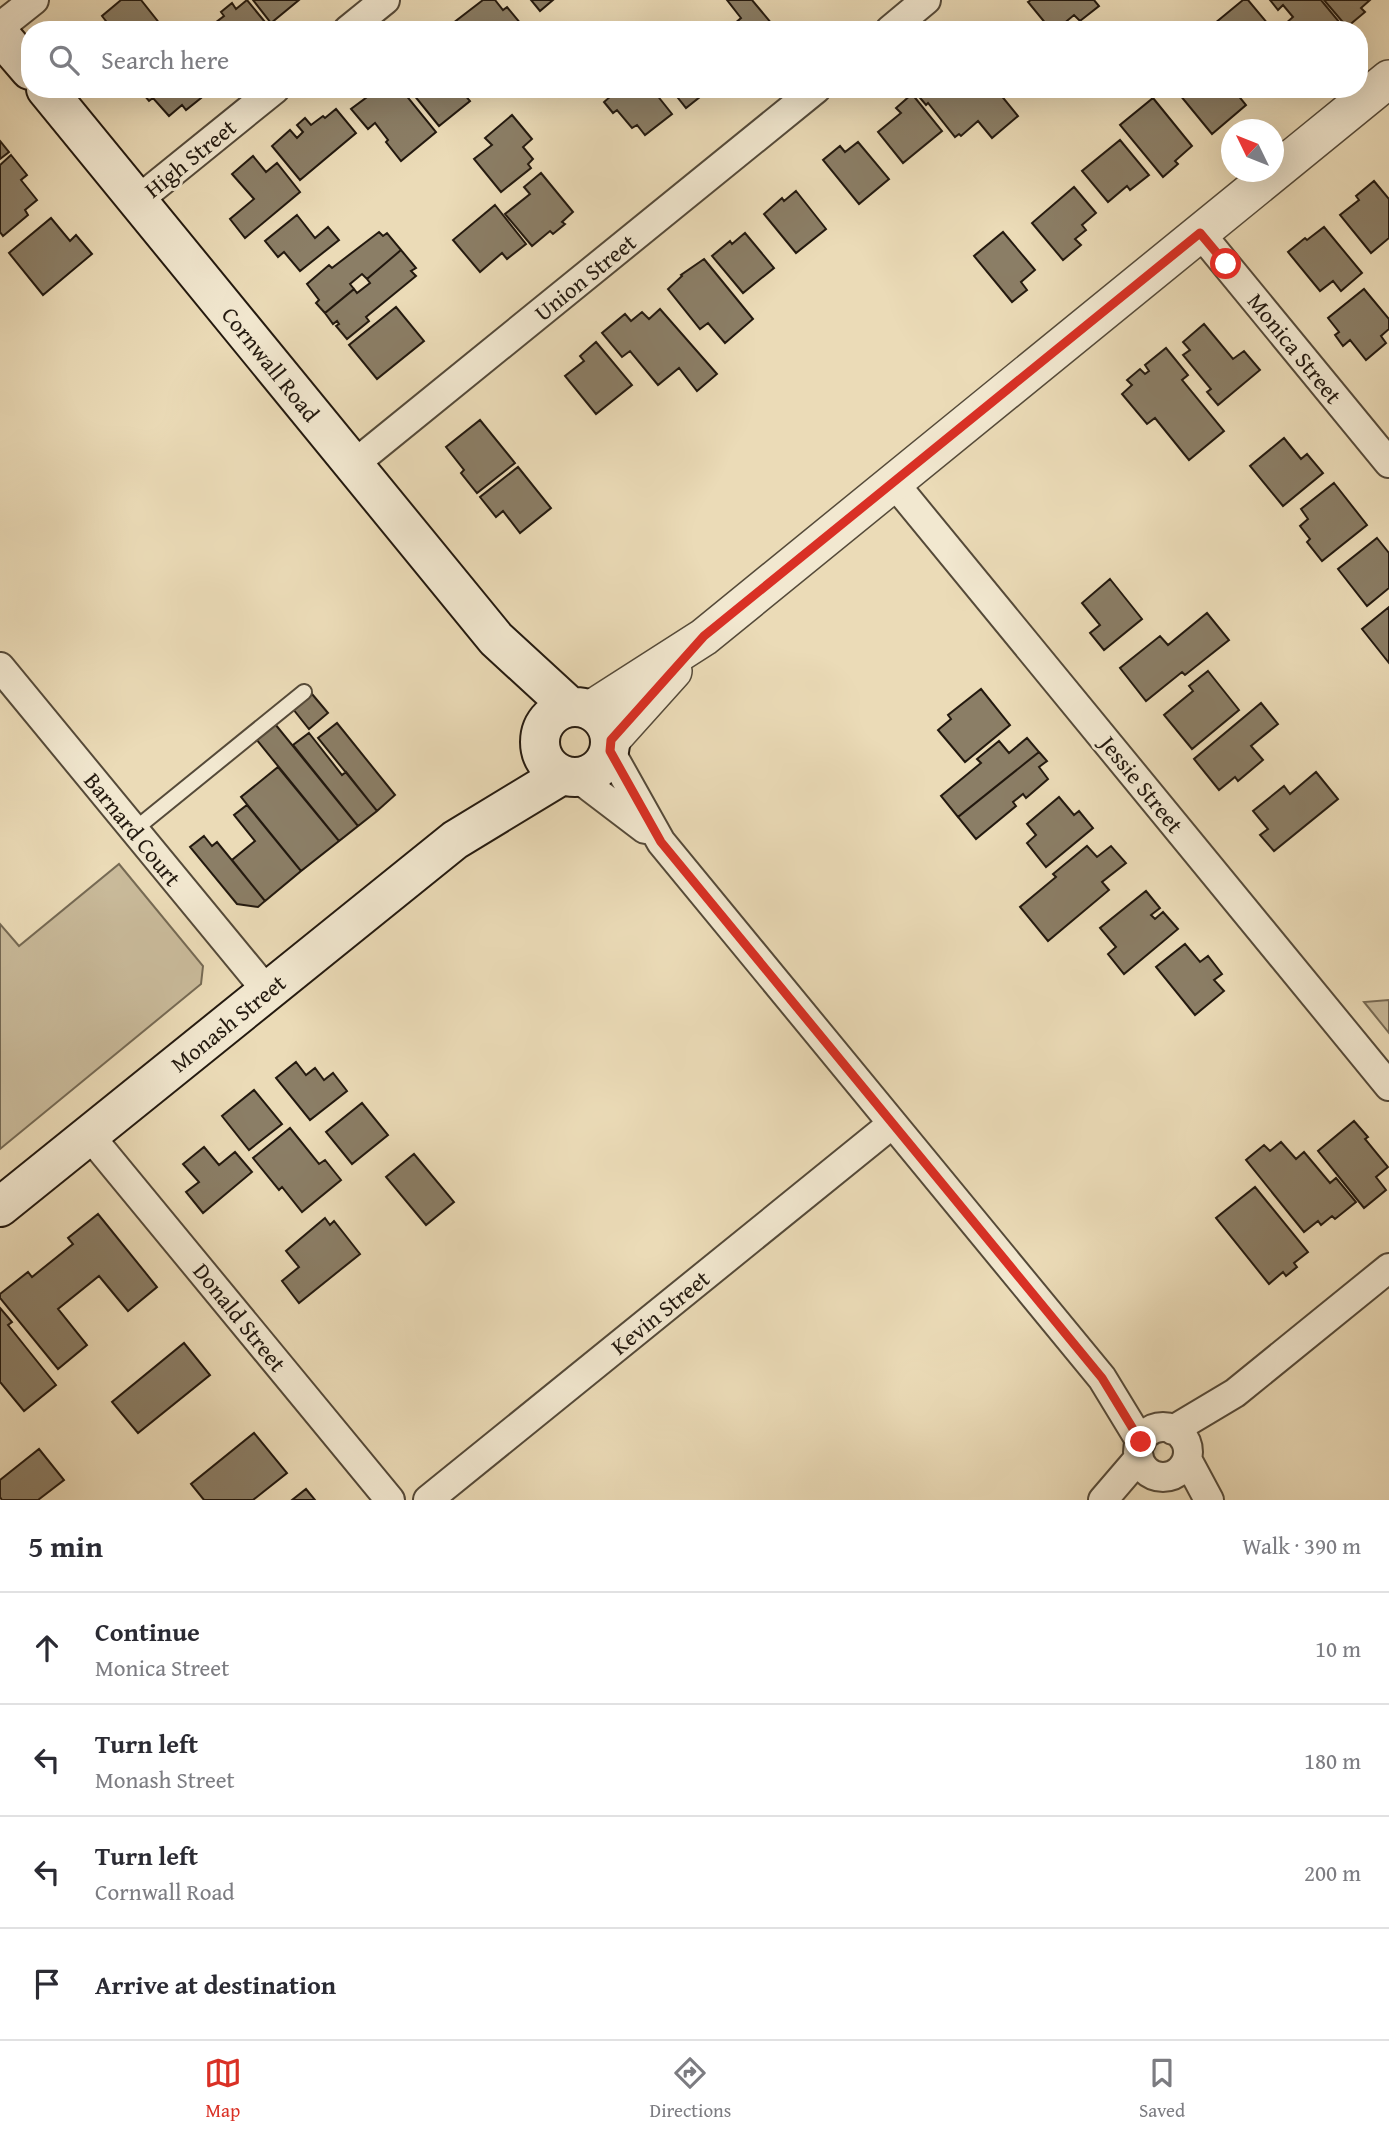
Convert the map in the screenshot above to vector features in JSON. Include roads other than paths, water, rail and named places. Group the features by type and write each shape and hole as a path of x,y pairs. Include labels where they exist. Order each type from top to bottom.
{"main road":[{"path":"1,35 21,59"},
{"name":"Cornwall Road","path":"53,98 496,639 575,743"},
{"name":"Monash Street","path":"0,1206 575,743"}],"street":[{"path":"1,35 34,0"},
{"path":"359,21 385,0"},
{"path":"901,21 926,0"},
{"name":"Monash Street","path":"1368,96 1389,79"},
{"name":"High Street","path":"138,200 264,98"},
{"name":"Union Street","path":"353,465 805,98"},
{"name":"Monash Street","path":"575,743 1366,98"},
{"name":"Monica Street","path":"1200,233 1389,463"},
{"name":"Jessie Street","path":"894,483 1389,1086"},
{"name":"Barnard Court","path":"0,667 267,991"},
{"name":"Cornwall Road","path":"575,743 661,842 1102,1378 1164,1452 1209,1500"},
{"name":"Cornwall Road","path":"575,743 618,807 661,842"},
{"name":"Kevin Street","path":"428,1500 891,1124"},
{"name":"Donald Street","path":"89,1135 390,1500"},
{"path":"1103,1500 1389,1268"},
{"path":"1117,1500 1164,1452"},
{"name":"Cornwall Road","path":"1164,1452 1192,1500"}],"lane":[{"path":"134,830 304,692"}]}
